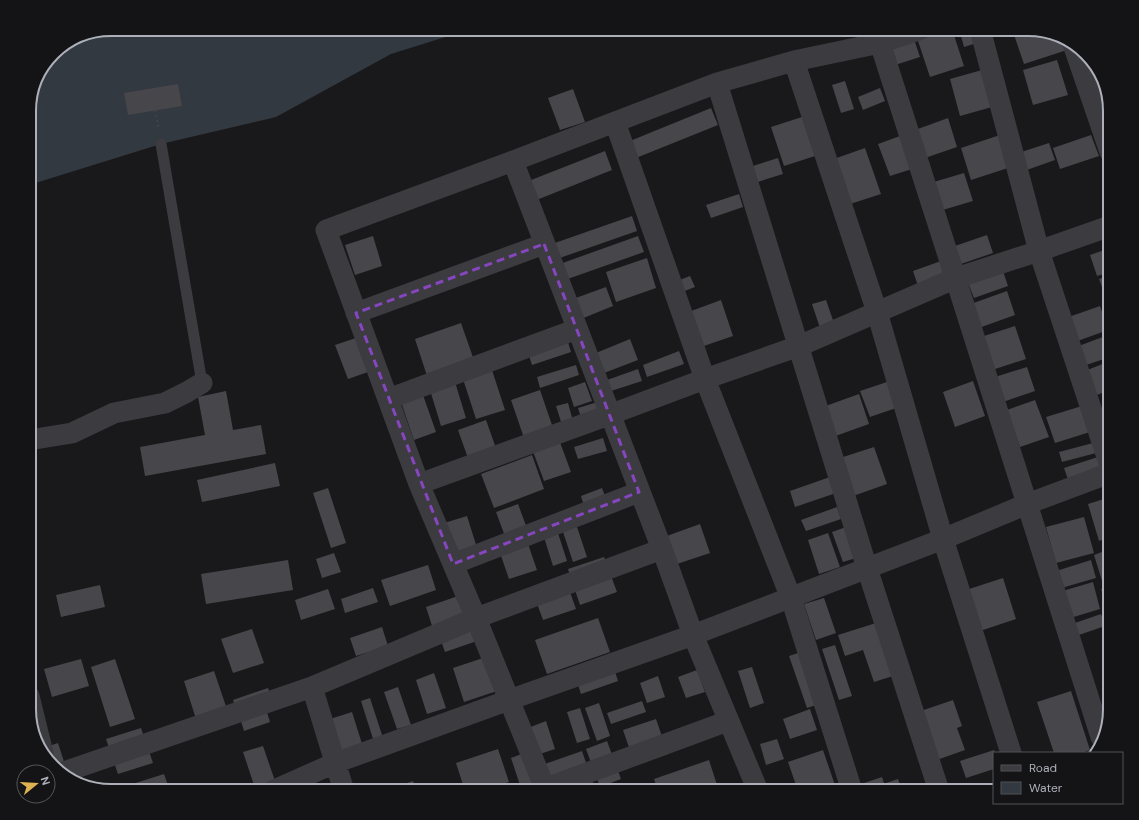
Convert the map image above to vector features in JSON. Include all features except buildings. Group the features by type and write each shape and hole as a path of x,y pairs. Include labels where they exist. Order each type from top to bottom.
{"street":[{"path":"541,784 476,618 419,484 326,230 513,161 717,83 794,61 880,43 900,36"},
{"path":"982,36 1039,251 1103,445"},
{"path":"880,43 1100,731"},
{"path":"1076,53 1103,132"},
{"path":"794,61 877,312 943,538 1011,752"},
{"path":"717,83 867,568 937,784"},
{"path":"615,122 705,379 791,598 850,784"},
{"path":"513,161 609,415 662,549 693,635 755,784"},
{"path":"419,484 799,346 956,278 1103,228"},
{"path":"356,312 544,244"},
{"path":"388,399 577,329"},
{"path":"36,439 72,433 114,413 164,403 202,383"},
{"path":"288,784 335,763 693,635 791,598 1026,504 1103,476"},
{"path":"452,564 639,492"},
{"path":"68,771 312,686 476,618 662,549"},
{"path":"312,686 342,784"},
{"path":"559,784 728,721"}],"lane":[{"path":"161,144 202,383"}],"path":[{"path":"155,110 161,144"}],"highlighted area":[{"path":"544,244 639,492 453,564 356,313"}],"water":[{"path":"106,36 449,36 391,54 276,117 161,144 36,183 36,106 42,82 51,65 73,46 96,37"}]}
